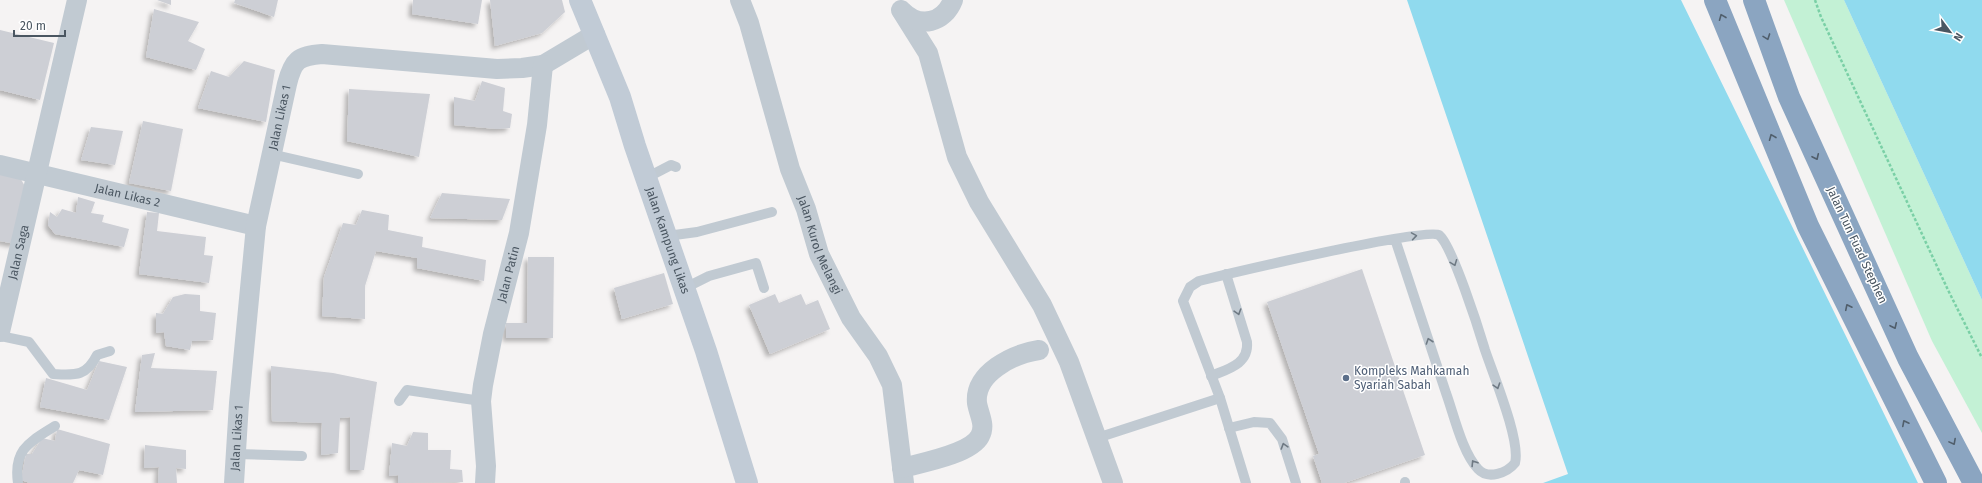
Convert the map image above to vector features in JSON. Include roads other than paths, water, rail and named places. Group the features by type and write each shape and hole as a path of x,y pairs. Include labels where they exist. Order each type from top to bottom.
{"highway":[{"path":"1715,0 1808,226 1936,483"},
{"name":"Jalan Tun Fuad Stephen","path":"1754,0 1789,97 1799,119 1908,358 1974,483"}],"main road":[{"name":"Jalan Kampung Likas","path":"580,0 620,97 646,178 685,288 747,483"}],"street":[{"name":"Jalan Saga","path":"0,332 77,0"},
{"name":"Jalan Kurol Melangi","path":"740,0 749,23 790,169 806,209 819,254 851,318 878,356 892,385 903,476"},
{"path":"899,5 908,17 916,21 925,22 934,20 950,4"},
{"path":"928,53 931,38 950,4"},
{"path":"899,5 928,53 957,157 983,208 1042,305 1068,362 1113,483"},
{"name":"Jalan Likas 1","path":"234,483 244,343 256,226 290,72 294,63 302,57 322,54 497,68 522,68 543,65 595,34"},
{"name":"Jalan Patin","path":"485,483 486,466 481,401 490,348 519,233 539,112 543,65"},
{"name":"Jalan Likas 2","path":"0,165 256,226"},
{"path":"903,476 962,452 980,437 983,422 977,403 978,390 985,376 1018,355 1039,350"}],"lane":[{"path":"271,154 358,174"},
{"path":"646,178 671,165 676,167"},
{"path":"667,236 697,232 772,212"},
{"path":"1246,483 1220,398 1182,301 1190,287 1199,281 1226,274 1340,249 1395,239 1432,233 1439,236 1449,251 1512,428 1517,458 1516,463 1506,471 1492,474 1481,472 1466,449 1395,239"},
{"path":"685,288 709,276 756,263 764,288"},
{"path":"1211,376 1241,362 1248,350 1247,342 1226,274"},
{"path":"0,336 29,342 53,374 78,375 92,365 97,355 110,351"},
{"path":"398,401 407,390 481,401"},
{"path":"1097,438 1220,398"},
{"path":"1229,428 1254,422 1270,423 1282,439 1296,483"},
{"path":"18,483 16,469 18,457 26,446 56,426"},
{"path":"236,454 302,456"}],"water":[{"path":"1407,0 1681,0 1918,483 1543,483 1568,474"},
{"path":"1844,0 1982,0 1982,300"}],"place":[{"name":"Kompleks Mahkamah Syariah Sabah","path":"1346,378"}]}
